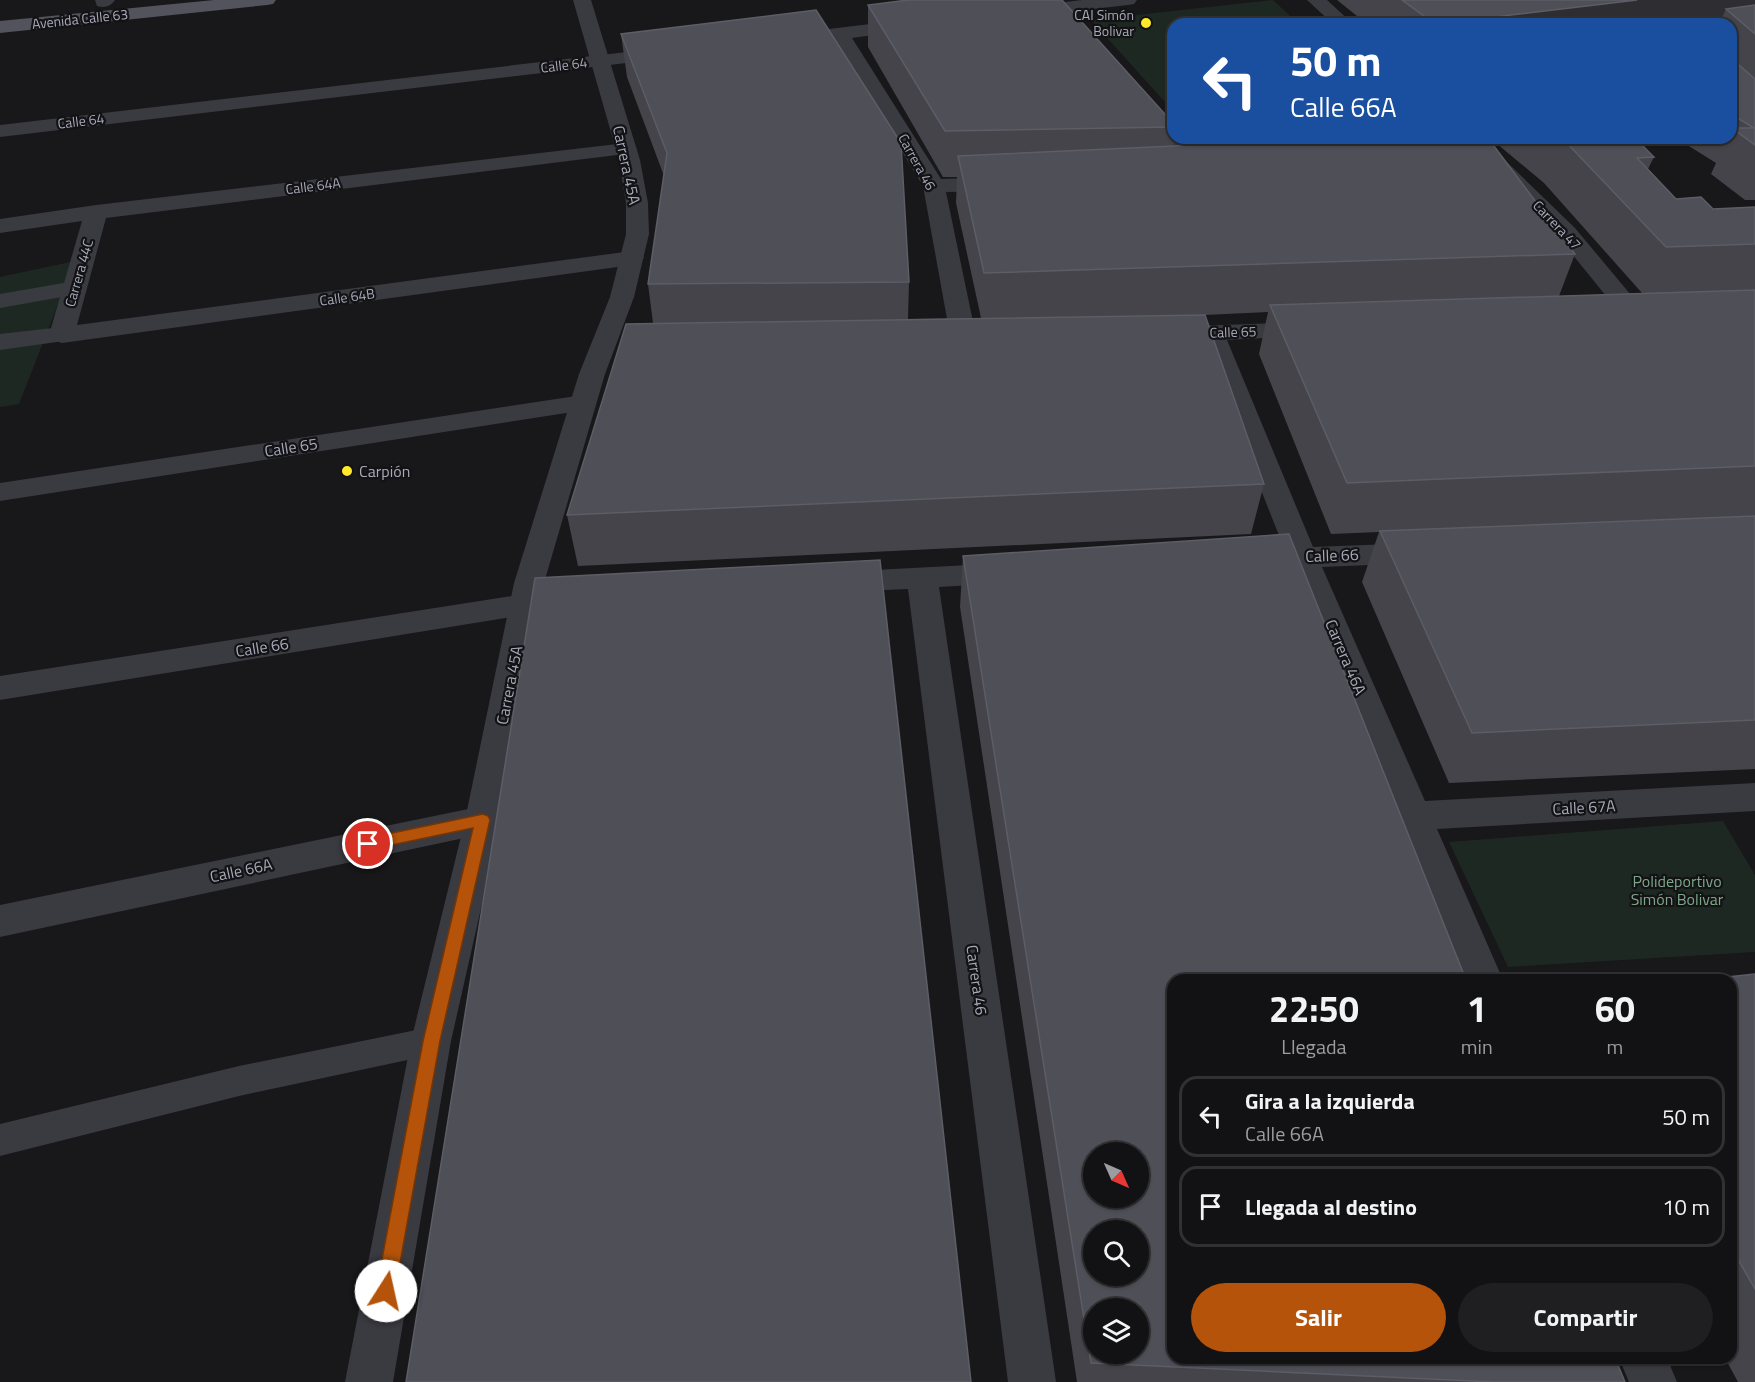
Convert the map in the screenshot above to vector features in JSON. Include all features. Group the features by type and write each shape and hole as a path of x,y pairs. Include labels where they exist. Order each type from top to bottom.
{"main road":[{"name":"Avenida Calle 63","path":"0,12 126,0"},
{"name":"Avenida Calle 63","path":"0,27 267,0"}],"street":[{"name":"Carrera 45A","path":"369,1382 431,1041 583,403 592,374 616,351 632,258 638,218 626,149 582,0"},
{"path":"1012,14 1128,0"},
{"path":"1316,0 1337,18"},
{"path":"1057,8 1075,28"},
{"path":"771,42 932,23"},
{"name":"Carrera 46","path":"840,34 934,186 964,341"},
{"name":"Calle 64","path":"0,130 691,51"},
{"path":"1161,120 1167,128"},
{"path":"1177,144 1194,177"},
{"name":"Carrera 47","path":"1476,144 1567,232 1649,317 1602,319"},
{"name":"Calle 64A","path":"0,226 96,212 626,149"},
{"path":"1474,165 1497,164"},
{"path":"1171,178 1218,176"},
{"path":"934,186 1017,183"},
{"name":"Carrera 44C","path":"62,335 96,212"},
{"name":"Calle 64B","path":"62,335 632,258"},
{"path":"0,301 75,288"},
{"name":"Calle 65","path":"1140,335 1329,329"},
{"name":"Carrera 46A","path":"1211,333 1302,556 1481,974"},
{"path":"0,342 62,335"},
{"name":"Calle 65","path":"0,492 583,403"},
{"name":"Calle 66","path":"1231,560 1445,552"},
{"path":"806,584 1029,572"},
{"name":"Carrera 46","path":"922,578 1032,1382"},
{"name":"Calle 66","path":"0,688 536,606"},
{"name":"Calle 67A","path":"1414,816 1755,797"},
{"name":"Calle 66A","path":"0,921 483,820"},
{"path":"1646,1364 1653,1382"}],"lane":[{"path":"0,1140 239,1082 431,1041"}],"green space":[{"path":"1273,0 1292,18 1167,18 1167,104 1091,20"},
{"path":"75,261 19,404 0,407 0,277"},
{"name":"Polideportivo Simón Bolivar","path":"1723,821 1755,875 1755,952 1508,967 1449,842"}],"building":[{"path":"908,0 1062,0 1167,116 1167,127 945,131 868,5"},
{"path":"1402,0 1637,0 1486,18 1427,18"},
{"path":"1755,5 1755,34 1737,18 1726,9"},
{"path":"816,10 901,143 909,282 648,284 667,153 621,34"},
{"path":"1737,63 1755,79 1755,145 1737,132 1737,128 1754,128 1737,118"},
{"path":"1217,144 1492,144 1575,254 984,273 958,156"},
{"path":"1568,144 1641,144 1654,157 1637,158 1676,199 1701,197 1713,209 1755,207 1755,244 1666,247"},
{"path":"1755,290 1755,466 1347,483 1270,305"},
{"path":"1205,315 1264,484 567,515 626,324"},
{"path":"1755,516 1755,720 1472,733 1380,531"},
{"path":"1289,534 1464,974 1167,974 1167,1364 1618,1364 1625,1382 1493,1382 1112,1364 1149,1364 1149,1298 1083,1298 1083,1313 963,556"},
{"path":"880,560 971,1382 406,1382 535,578"},
{"path":"1755,974 1755,1289 1737,1258 1737,976"}],"place":[{"name":"CAI Simón Bolivar","path":"1146,23"},
{"name":"Carpión","path":"347,471"}],"route":[{"path":"368,844 483,820 431,1041 386,1291"}]}
